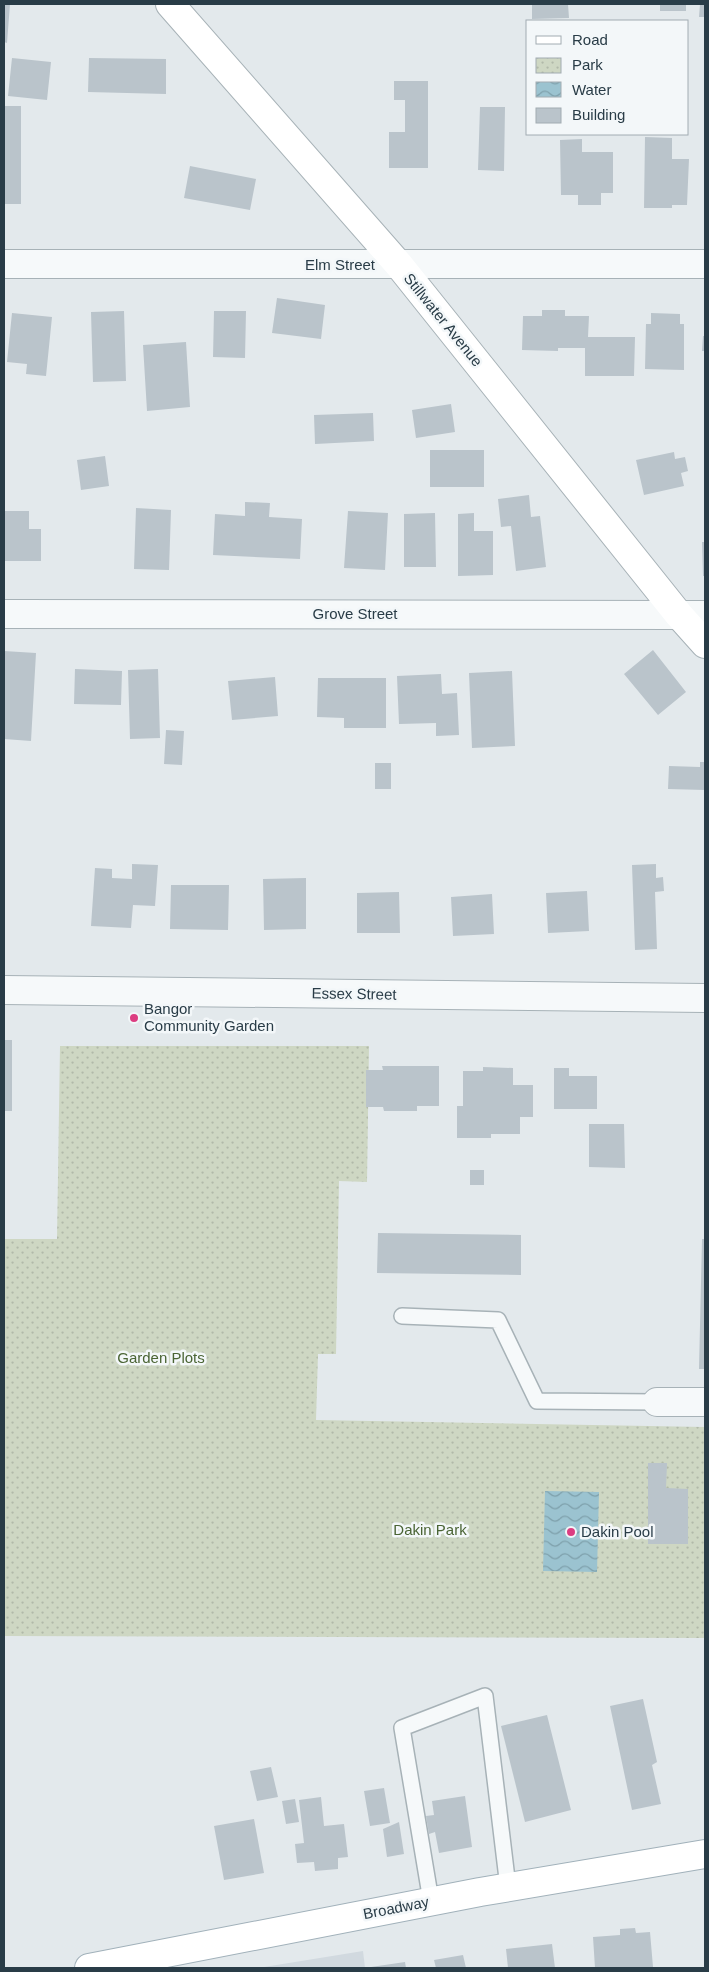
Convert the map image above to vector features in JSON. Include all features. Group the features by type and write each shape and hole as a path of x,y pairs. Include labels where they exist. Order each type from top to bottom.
{"main road":[{"name":"Stillwater Avenue","path":"170,4 399,265 692,615 705,644"},
{"name":"Broadway","path":"89,1968 431,1901 705,1854"}],"street":[{"name":"Elm Street","path":"4,264 705,264"},
{"name":"Grove Street","path":"4,614 692,615"},
{"name":"Essex Street","path":"4,990 705,998"},
{"path":"657,1402 705,1402"}],"lane":[{"path":"402,1316 498,1320 537,1401 657,1402"},
{"path":"431,1901 402,1728 484,1696 508,1887"}],"shaded area":[{"path":"363,1951 365,1968 258,1968"}],"green space":[{"name":"Garden Plots","path":"60,1046 369,1046 367,1182 339,1181 336,1354 318,1354 316,1420 705,1427 705,1638 4,1636 4,1239 57,1239"}],"water":[{"name":"Dakin Pool","path":"545,1491 599,1492 597,1572 543,1571"}],"building":[{"path":"4,4 10,4 7,43 4,42"},
{"path":"532,4 568,4 569,18 532,19"},
{"path":"660,4 686,4 686,11 660,11"},
{"path":"700,4 705,4 705,17 699,17"},
{"path":"12,58 51,62 47,100 8,96"},
{"path":"89,58 166,59 166,94 88,92"},
{"path":"394,81 428,81 428,168 389,168 389,132 405,132 405,100 394,100"},
{"path":"4,106 21,106 21,204 4,204"},
{"path":"480,107 505,107 504,171 478,170"},
{"path":"645,137 672,138 672,159 689,159 687,205 672,205 672,208 644,208"},
{"path":"582,139 582,152 613,152 613,193 601,193 601,205 578,205 578,195 561,195 560,140"},
{"path":"190,166 256,179 250,210 184,198"},
{"path":"277,298 325,305 321,339 272,333"},
{"path":"542,310 565,310 565,316 589,316 588,337 635,337 634,376 585,376 585,348 558,348 558,351 522,350 523,316 542,316"},
{"path":"124,311 126,381 93,382 91,312"},
{"path":"214,311 246,311 245,358 213,357"},
{"path":"12,313 52,317 46,376 26,374 27,364 7,362"},
{"path":"651,313 680,314 680,324 684,324 684,370 645,369 646,324 651,324"},
{"path":"703,336 705,336 705,351 702,351"},
{"path":"186,342 190,407 147,411 143,345"},
{"path":"451,404 455,432 416,438 412,410"},
{"path":"373,413 374,441 315,444 314,415"},
{"path":"430,450 484,450 484,487 430,487"},
{"path":"674,452 675,459 685,457 688,471 681,473 684,486 644,495 636,460"},
{"path":"105,456 109,486 81,490 77,460"},
{"path":"529,495 531,517 540,516 546,567 516,571 511,526 501,527 498,499"},
{"path":"245,502 270,503 269,517 302,519 300,559 213,555 215,514 245,516"},
{"path":"136,508 171,510 169,570 134,569"},
{"path":"4,511 29,511 29,529 41,529 41,561 4,561"},
{"path":"348,511 388,513 385,570 344,568"},
{"path":"435,513 436,567 404,567 404,514"},
{"path":"474,513 474,531 493,531 493,575 458,576 458,514"},
{"path":"702,542 705,542 705,576 703,576"},
{"path":"653,650 686,692 658,715 624,674"},
{"path":"4,651 36,653 31,741 4,739"},
{"path":"75,669 122,671 121,705 74,704"},
{"path":"158,669 160,738 130,739 128,670"},
{"path":"512,671 515,746 472,748 469,673"},
{"path":"441,674 442,694 457,693 459,735 436,736 436,723 399,724 397,676"},
{"path":"275,677 278,716 232,720 228,681"},
{"path":"318,678 386,678 386,728 344,728 344,718 317,717"},
{"path":"166,730 184,731 182,765 164,764"},
{"path":"700,762 705,762 705,790 668,789 669,766 700,767"},
{"path":"375,763 391,763 391,789 375,789"},
{"path":"132,864 158,865 155,906 133,905 131,928 91,926 95,868 112,869 112,878 132,879"},
{"path":"656,864 656,878 663,877 664,891 655,892 657,949 635,950 632,865"},
{"path":"306,878 306,929 264,930 263,879"},
{"path":"171,885 229,885 228,930 170,929"},
{"path":"587,891 589,931 548,933 546,893"},
{"path":"399,892 400,933 357,933 357,893"},
{"path":"492,894 494,934 453,936 451,897"},
{"path":"4,1040 12,1040 12,1111 4,1111"},
{"path":"382,1066 439,1066 439,1106 417,1106 417,1111 384,1111 383,1107 366,1107 366,1070 383,1070"},
{"path":"483,1067 513,1068 513,1085 533,1085 533,1117 520,1117 520,1134 491,1134 491,1138 457,1138 457,1106 463,1106 463,1071 483,1071"},
{"path":"554,1068 569,1068 569,1076 597,1076 597,1109 554,1109"},
{"path":"589,1124 624,1124 625,1168 589,1167"},
{"path":"470,1170 484,1170 484,1185 470,1185"},
{"path":"378,1233 521,1235 521,1275 377,1273"},
{"path":"702,1239 705,1239 705,1369 699,1369"},
{"path":"648,1463 667,1463 666,1488 688,1489 688,1544 648,1544"},
{"path":"643,1699 657,1762 652,1765 661,1804 632,1810 610,1706"},
{"path":"547,1715 571,1810 525,1822 501,1726"},
{"path":"271,1767 278,1797 257,1801 250,1771"},
{"path":"384,1788 390,1823 370,1826 364,1791"},
{"path":"465,1796 472,1847 439,1853 435,1832 429,1834 426,1816 434,1815 432,1801"},
{"path":"321,1797 324,1826 344,1824 348,1857 338,1858 338,1869 315,1871 314,1862 297,1863 295,1844 304,1843 299,1800"},
{"path":"295,1799 299,1822 286,1824 282,1801"},
{"path":"254,1819 264,1873 224,1880 214,1826"},
{"path":"399,1822 404,1854 387,1857 383,1829"},
{"path":"635,1928 636,1933 650,1932 653,1967 595,1968 593,1937 620,1935 620,1929"},
{"path":"552,1944 555,1968 508,1968 506,1949"},
{"path":"463,1955 466,1968 436,1968 434,1960"},
{"path":"405,1962 406,1968 371,1968 371,1967"}],"place":[{"name":"Bangor Community Garden","path":"134,1018"},
{"name":"Dakin Pool","path":"571,1532"}],"park label":[{"name":"Dakin Park","path":"430,1530"}]}
